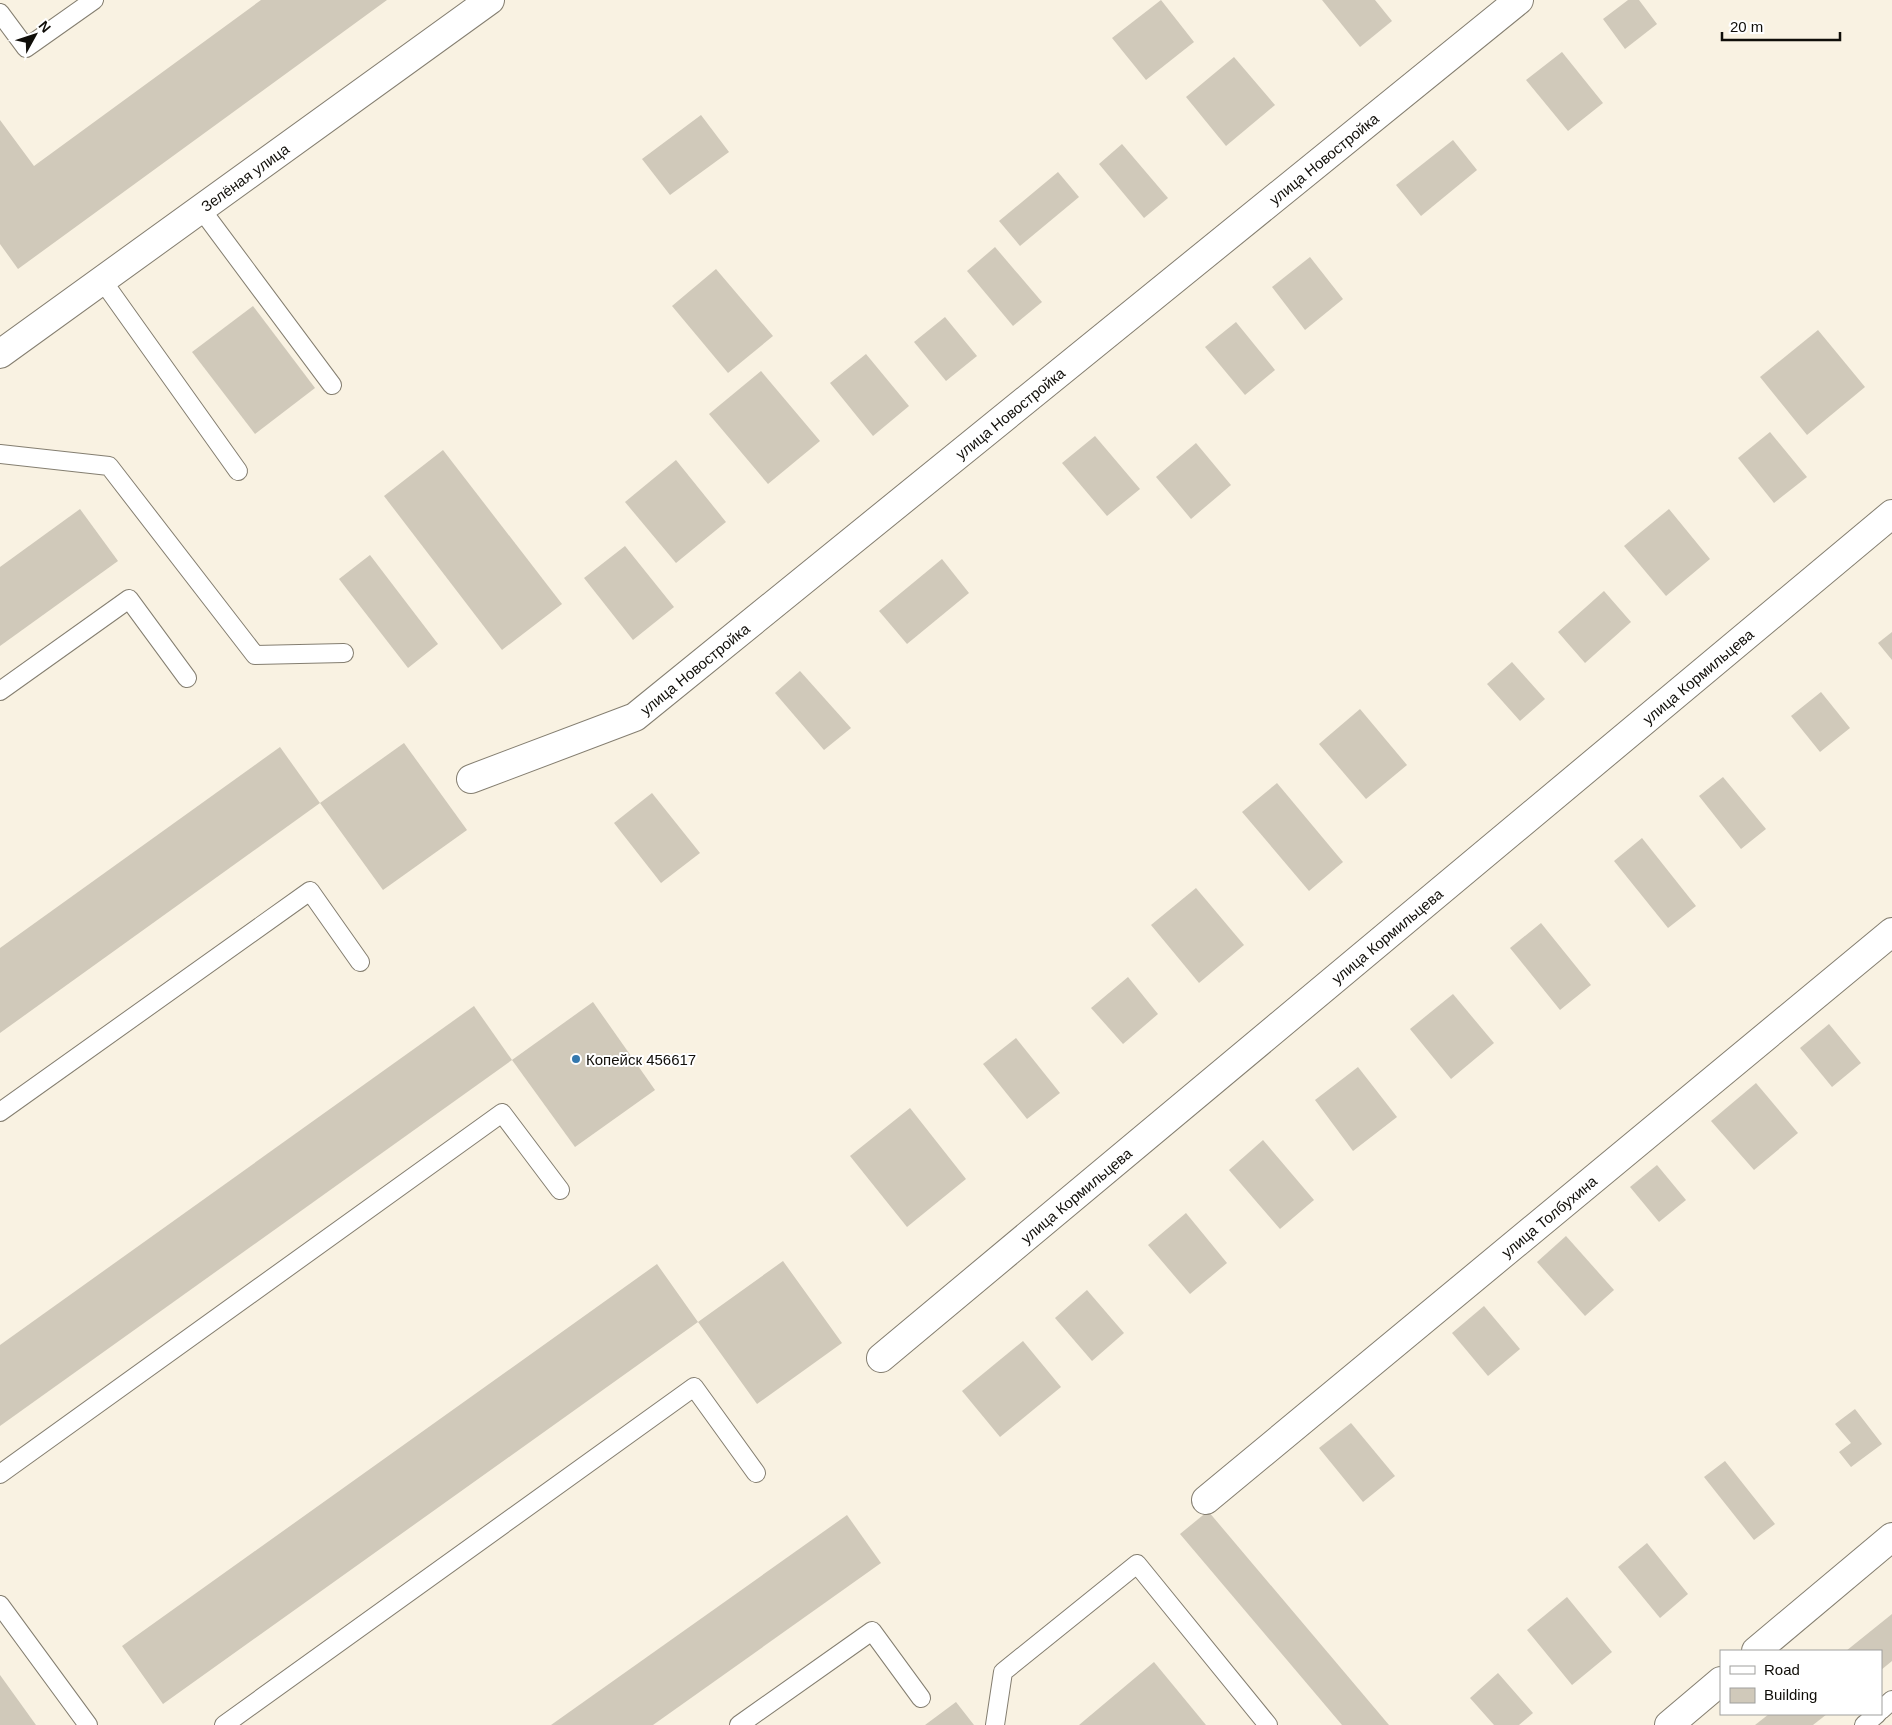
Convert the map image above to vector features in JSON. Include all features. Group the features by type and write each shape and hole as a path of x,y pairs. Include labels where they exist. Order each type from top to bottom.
{"street":[{"name":"Зелёная улица","path":"0,354 490,0"},
{"name":"улица Новостройка","path":"471,779 635,717 1519,0"},
{"name":"улица Кормильцева","path":"881,1358 1892,514"},
{"name":"улица Толбухина","path":"1206,1500 1892,932"},
{"path":"1757,1650 1892,1536"},
{"path":"1669,1725 1720,1682"}],"lane":[{"path":"0,13 26,48 94,0"},
{"path":"201,209 332,385"},
{"path":"102,280 238,471"},
{"path":"0,454 109,466 255,655 344,653"},
{"path":"0,691 129,599 187,678"},
{"path":"0,1112 310,891 360,962"},
{"path":"0,1474 502,1113 560,1190"},
{"path":"224,1725 694,1387 756,1473"},
{"path":"995,1725 1003,1672 1137,1564 1268,1725"},
{"path":"0,1605 88,1725"},
{"path":"739,1725 872,1631 921,1698"},
{"path":"1882,1709 1892,1700"},
{"path":"1864,1725 1876,1715"}],"building":[{"path":"261,0 387,0 18,269 0,244 0,120 34,166"},
{"path":"1161,0 1194,42 1146,80 1112,38"},
{"path":"1322,0 1375,0 1392,21 1360,47"},
{"path":"1628,0 1639,0 1657,24 1625,49 1603,19"},
{"path":"1562,52 1603,103 1568,131 1526,80"},
{"path":"1234,57 1275,105 1226,146 1186,97"},
{"path":"701,115 729,152 670,195 642,159"},
{"path":"1453,140 1477,170 1421,216 1396,185"},
{"path":"1122,144 1168,198 1144,218 1099,164"},
{"path":"1058,172 1079,197 1020,246 999,221"},
{"path":"995,247 1042,302 1013,326 967,271"},
{"path":"1310,257 1343,299 1305,330 1272,287"},
{"path":"716,269 773,336 728,373 672,306"},
{"path":"253,306 315,388 255,434 192,352"},
{"path":"945,317 977,356 946,381 914,342"},
{"path":"1236,322 1275,370 1245,395 1205,347"},
{"path":"1818,330 1865,387 1807,435 1760,377"},
{"path":"866,354 909,406 873,436 830,383"},
{"path":"761,371 820,441 768,484 709,414"},
{"path":"1770,432 1807,477 1774,503 1738,458"},
{"path":"1095,436 1140,489 1107,516 1062,463"},
{"path":"1196,443 1231,485 1191,519 1156,477"},
{"path":"443,450 562,604 502,650 384,496"},
{"path":"676,460 726,522 676,563 625,502"},
{"path":"80,509 118,561 0,646 0,567"},
{"path":"1669,509 1710,559 1666,596 1624,546"},
{"path":"625,546 674,607 633,640 584,578"},
{"path":"370,555 438,644 408,668 339,579"},
{"path":"942,559 969,593 907,644 879,611"},
{"path":"1604,591 1631,622 1585,663 1558,632"},
{"path":"1892,632 1892,660 1878,643"},
{"path":"1512,662 1545,699 1520,721 1487,684"},
{"path":"800,671 851,728 824,750 775,693"},
{"path":"1821,692 1850,728 1820,752 1791,716"},
{"path":"1360,709 1407,765 1366,799 1319,744"},
{"path":"404,743 467,830 383,890 320,803"},
{"path":"280,747 320,803 0,1033 0,948"},
{"path":"1723,777 1766,829 1741,849 1699,796"},
{"path":"1277,783 1343,862 1309,891 1242,812"},
{"path":"652,793 700,853 661,883 614,823"},
{"path":"1642,838 1696,906 1668,928 1614,861"},
{"path":"1196,888 1244,945 1199,983 1151,925"},
{"path":"1541,923 1591,985 1560,1010 1510,948"},
{"path":"1128,977 1158,1014 1123,1044 1091,1008"},
{"path":"1453,994 1494,1043 1451,1079 1410,1029"},
{"path":"593,1002 655,1090 575,1147 512,1060"},
{"path":"474,1006 512,1060 0,1426 0,1345"},
{"path":"1829,1024 1861,1063 1832,1087 1800,1048"},
{"path":"1016,1038 1060,1093 1027,1119 983,1064"},
{"path":"1358,1067 1397,1117 1353,1151 1315,1100"},
{"path":"1756,1083 1798,1133 1754,1170 1711,1121"},
{"path":"910,1108 966,1179 907,1227 850,1156"},
{"path":"1263,1140 1314,1200 1280,1229 1229,1170"},
{"path":"1657,1165 1686,1200 1659,1222 1630,1187"},
{"path":"1186,1213 1227,1263 1190,1294 1148,1245"},
{"path":"1566,1236 1614,1290 1585,1316 1537,1262"},
{"path":"783,1261 842,1343 757,1404 698,1322"},
{"path":"657,1264 698,1322 163,1704 122,1646"},
{"path":"1087,1290 1124,1333 1092,1361 1055,1318"},
{"path":"1484,1306 1520,1349 1488,1376 1452,1333"},
{"path":"1023,1341 1061,1387 1000,1437 962,1391"},
{"path":"1855,1409 1882,1444 1851,1467 1839,1452 1851,1443 1835,1424"},
{"path":"1351,1423 1395,1476 1363,1502 1319,1448"},
{"path":"1725,1461 1775,1524 1754,1540 1704,1477"},
{"path":"1208,1511 1389,1725 1342,1725 1180,1534"},
{"path":"847,1515 881,1563 653,1725 551,1725"},
{"path":"1647,1543 1688,1594 1660,1618 1618,1567"},
{"path":"1567,1597 1612,1652 1572,1685 1527,1630"},
{"path":"1892,1614 1892,1661 1882,1669 1882,1650 1847,1650"},
{"path":"1154,1662 1206,1725 1079,1725"},
{"path":"1498,1673 1533,1713 1519,1725 1494,1725 1470,1698"},
{"path":"0,1675 36,1725 0,1725"},
{"path":"956,1702 974,1725 925,1725"},
{"path":"1768,1715 1826,1715 1813,1725 1755,1725"}],"place":[{"name":"Копейск 456617","path":"576,1059"}]}
